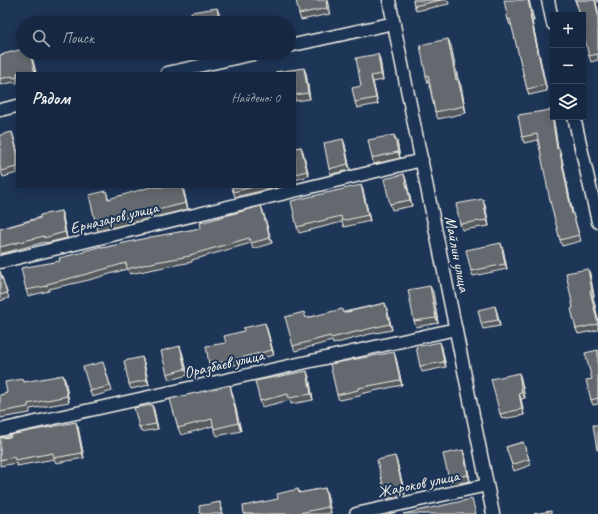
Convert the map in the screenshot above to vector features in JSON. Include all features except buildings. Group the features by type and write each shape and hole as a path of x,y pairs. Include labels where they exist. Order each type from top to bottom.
{"street":[{"name":"Майлин улица","path":"389,0 493,514"},
{"path":"548,0 550,12"},
{"path":"296,44 394,23"},
{"path":"172,72 226,60"},
{"path":"0,110 16,106"},
{"path":"575,120 598,222"},
{"name":"Ерназаров улица","path":"0,262 422,160"},
{"name":"Оразбаев улица","path":"0,430 456,329"},
{"name":"Жароков улица","path":"356,514 487,485"}]}
